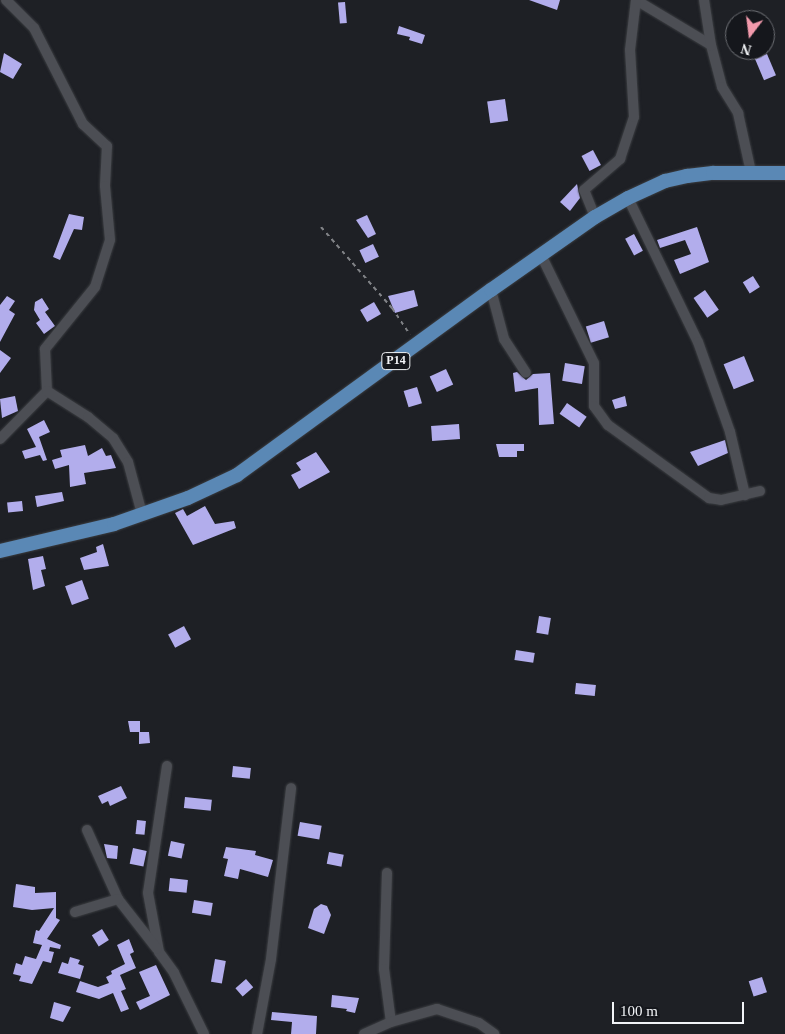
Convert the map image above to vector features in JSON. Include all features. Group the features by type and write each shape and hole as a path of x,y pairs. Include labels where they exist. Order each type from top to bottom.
{"main road":[{"name":"P14","path":"0,551 70,536 142,514 188,498 237,475 541,255 595,217 628,198 665,181 688,176 751,172 785,174"}],"street":[{"path":"0,439 47,391 45,349 94,287 110,240 105,186 107,146 84,124 34,28 6,0"},
{"path":"595,217 584,190 620,159 634,117 630,50 636,0 711,46"},
{"path":"704,0 711,46 722,87 738,112 751,172"},
{"path":"628,198 698,342 730,432 745,495"},
{"path":"541,255 594,363 594,406 608,424 708,498 721,500 760,491"},
{"path":"492,290 504,340 526,373"},
{"path":"47,391 88,417 113,438 128,462 142,514"},
{"path":"159,952 148,893 166,766"},
{"path":"257,1034 271,959 291,788"},
{"path":"87,830 118,898 174,973 204,1034"},
{"path":"387,873 384,969 391,1022"},
{"path":"75,912 118,898"},
{"path":"364,1034 391,1022 437,1009 479,1022 494,1034"}],"path":[{"path":"321,227 392,308 417,345"}],"building":[{"path":"529,0 560,0 557,10"},
{"path":"345,2 347,23 340,24 338,3"},
{"path":"399,26 425,35 422,44 409,40 410,37 397,34"},
{"path":"4,53 22,64 13,79 0,72"},
{"path":"755,60 770,60 776,75 764,80"},
{"path":"505,99 508,121 490,123 487,102"},
{"path":"593,150 601,165 590,171 582,156"},
{"path":"577,184 580,198 570,211 560,202"},
{"path":"69,214 84,217 82,230 74,229 60,260 53,257"},
{"path":"367,215 376,234 368,238 356,220"},
{"path":"697,227 709,262 680,274 674,260 691,254 685,240 660,248 657,240"},
{"path":"634,234 643,251 634,255 625,239"},
{"path":"373,244 379,257 365,263 359,250"},
{"path":"753,276 760,287 750,293 743,282"},
{"path":"414,290 418,306 395,313 388,296"},
{"path":"705,290 719,310 707,318 694,298"},
{"path":"7,296 15,301 9,310 15,314 0,342 0,305"},
{"path":"42,298 49,309 45,312 55,326 44,334 36,323 40,320 34,310 35,302"},
{"path":"374,302 381,314 367,322 360,310"},
{"path":"604,321 609,337 591,343 586,327"},
{"path":"0,350 11,358 0,373"},
{"path":"744,356 754,381 734,389 724,364"},
{"path":"565,363 585,366 582,384 562,381"},
{"path":"446,369 453,384 437,392 430,377"},
{"path":"517,372 526,380 533,374 550,373 554,424 539,425 538,388 515,392 513,373"},
{"path":"417,387 422,403 409,407 404,391"},
{"path":"15,396 18,411 2,418 0,399"},
{"path":"625,396 627,406 615,409 612,400"},
{"path":"567,403 587,417 579,427 560,414"},
{"path":"44,420 50,432 39,437 47,460 43,461 40,455 25,459 22,451 36,447 27,429"},
{"path":"459,424 460,439 432,441 431,426"},
{"path":"725,440 728,453 698,466 690,452"},
{"path":"496,444 524,444 524,451 517,451 517,457 499,457"},
{"path":"85,445 88,456 102,448 106,456 111,455 116,468 84,473 86,484 70,487 69,465 55,469 52,460 62,457 60,450"},
{"path":"316,452 330,472 299,489 291,475 301,470 296,463"},
{"path":"62,492 64,501 37,507 35,496"},
{"path":"22,501 23,511 8,513 7,503"},
{"path":"205,506 215,524 234,521 236,528 193,545 175,513 183,509 187,516"},
{"path":"103,544 109,566 84,570 80,558 97,552 96,547"},
{"path":"43,556 46,569 41,570 45,586 33,590 28,559"},
{"path":"82,580 89,599 72,605 65,586"},
{"path":"539,616 551,618 548,635 536,633"},
{"path":"184,626 191,639 175,648 168,634"},
{"path":"516,650 535,653 533,663 514,660"},
{"path":"576,683 596,685 595,696 575,694"},
{"path":"128,721 140,721 140,732 149,732 150,743 139,744 139,732 130,732"},
{"path":"233,766 251,768 250,779 232,777"},
{"path":"121,786 127,798 110,806 108,801 102,804 98,796"},
{"path":"185,797 212,800 211,811 184,808"},
{"path":"137,820 146,821 144,835 136,834"},
{"path":"300,822 322,826 319,840 298,836"},
{"path":"171,841 185,844 182,859 168,856"},
{"path":"104,844 118,846 117,859 107,858"},
{"path":"226,847 256,851 255,855 273,860 268,877 240,869 238,879 224,876 228,859 223,858"},
{"path":"133,848 147,851 143,867 130,864"},
{"path":"329,852 344,855 341,867 327,864"},
{"path":"170,878 188,880 187,893 169,891"},
{"path":"16,884 35,887 35,893 56,892 56,918 60,920 47,939 61,945 60,949 50,947 49,951 54,952 51,963 43,961 32,984 19,981 21,976 13,974 16,963 22,965 25,956 36,959 42,945 33,943 36,930 39,931 54,908 32,910 13,907"},
{"path":"194,900 213,903 211,916 192,913"},
{"path":"321,904 327,906 331,915 324,934 308,928 314,909"},
{"path":"102,929 109,940 99,946 92,935"},
{"path":"129,939 134,952 130,954 136,968 120,975 126,989 121,991 129,1009 121,1012 113,993 99,999 76,992 80,981 98,987 109,983 106,977 112,974 111,971 125,964 117,945"},
{"path":"70,957 80,960 78,964 84,966 80,979 58,973 62,962 68,964"},
{"path":"215,959 226,961 222,984 211,982"},
{"path":"156,965 170,995 140,1010 136,1002 150,996 139,972"},
{"path":"762,977 767,992 754,997 749,981"},
{"path":"246,979 253,987 243,996 235,988"},
{"path":"332,995 359,998 355,1013 346,1011 347,1009 331,1007"},
{"path":"54,1002 71,1007 63,1022 50,1018"},
{"path":"272,1012 317,1016 316,1034 291,1034 292,1022 271,1020"}]}
